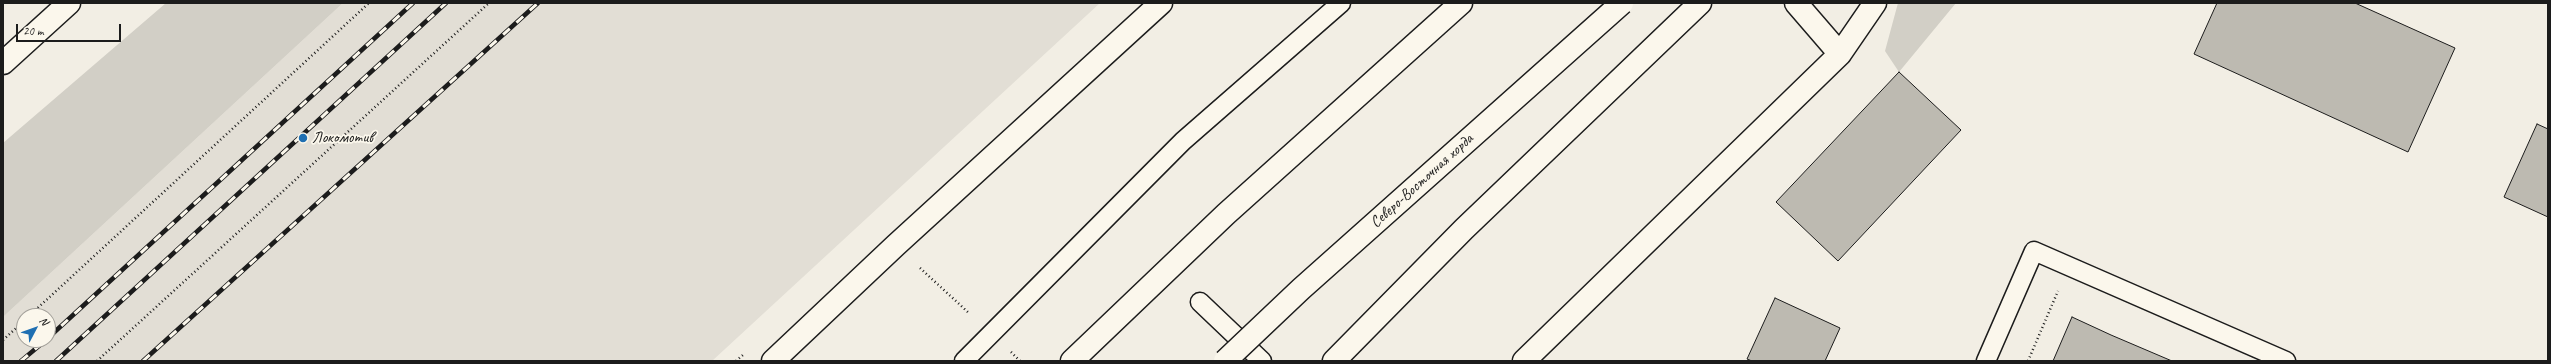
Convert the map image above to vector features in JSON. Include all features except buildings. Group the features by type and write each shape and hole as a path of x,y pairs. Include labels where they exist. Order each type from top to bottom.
{"street":[{"path":"3,62 69,3"},
{"path":"774,361 896,245 1161,3"},
{"path":"1072,361 1226,214 1461,3"},
{"name":"Северо-Восточная хорда","path":"1225,361 1301,289 1622,3"},
{"path":"1334,361 1464,229 1700,3"},
{"path":"1796,3 1840,54"},
{"path":"1524,361 1840,54 1875,3"}],"lane":[{"path":"964,361 1183,141 1341,3"},
{"path":"1986,361 2034,250 2286,361"},
{"path":"1200,302 1262,361"}],"path":[{"path":"38,308 369,3"},
{"path":"97,361 489,3"},
{"path":"2028,361 2059,288"},
{"path":"3,340 16,328"}],"shaded area":[{"path":"166,3 343,3 3,317 3,143"},
{"path":"343,3 1100,3 712,361 3,361 3,317"},
{"path":"1898,3 1956,3 1899,72 1885,51"}],"railway":[{"path":"56,331 413,3"},
{"path":"56,361 446,3"},
{"path":"143,361 538,3"},
{"path":"21,361 36,348"}],"place":[{"name":"Локомотив","path":"303,138"}]}
